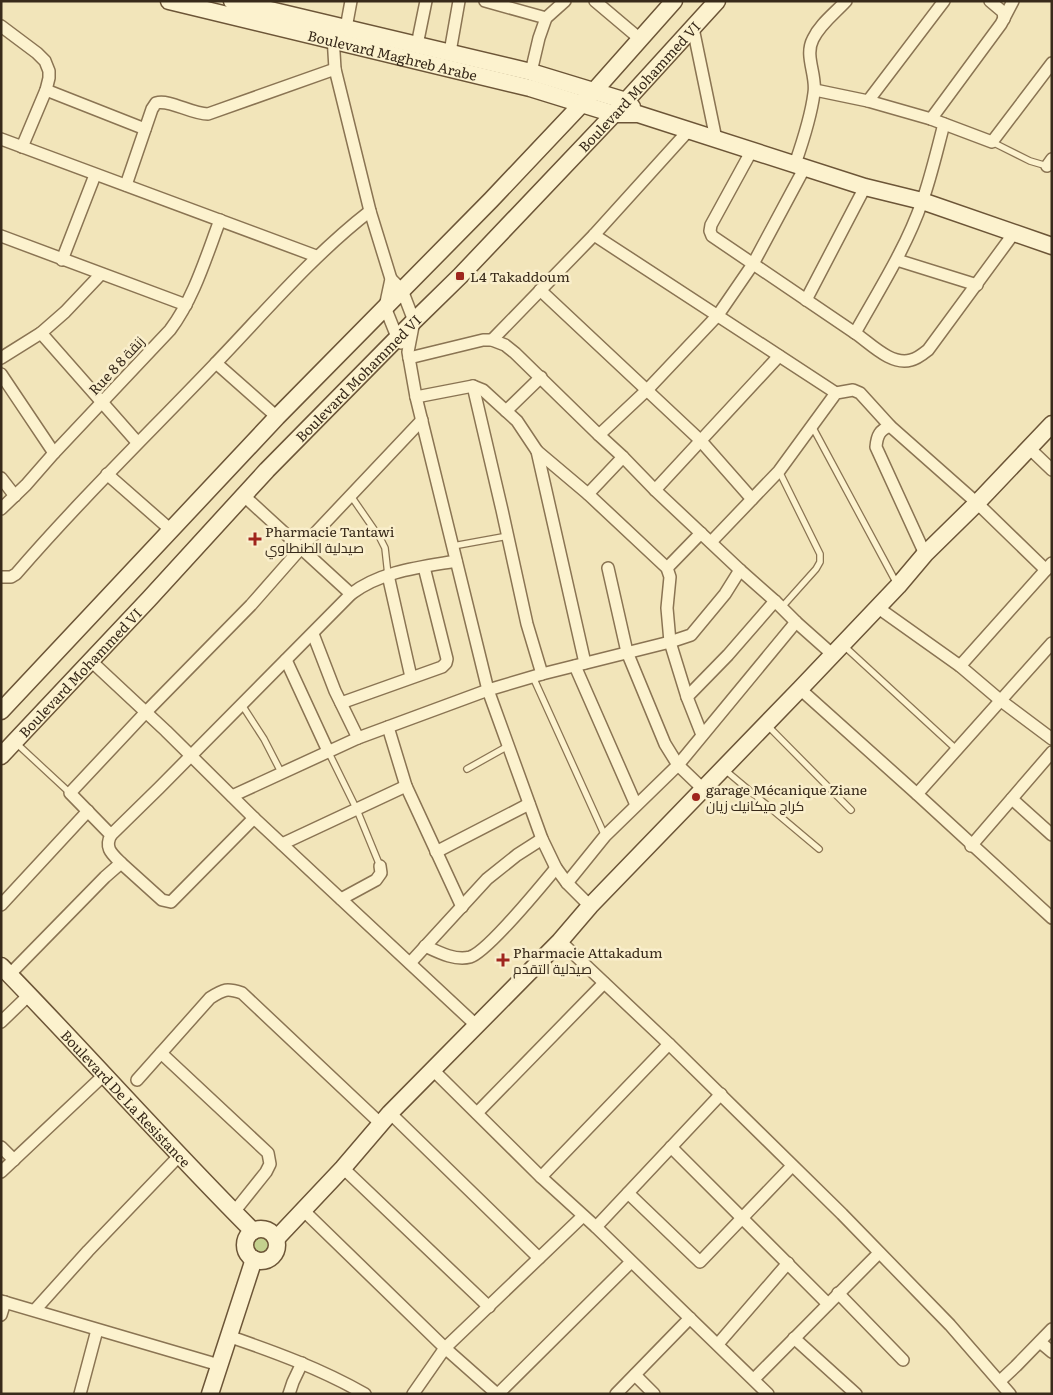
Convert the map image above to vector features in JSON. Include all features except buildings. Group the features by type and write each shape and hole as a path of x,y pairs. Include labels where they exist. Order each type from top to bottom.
{"street":[{"name":"Boulevard Maghreb Arabe","path":"168,1 450,52 530,72 626,100"},
{"name":"Boulevard Maghreb Arabe","path":"232,1 272,6 338,31 614,114 638,114"},
{"path":"351,1 338,31 335,69 370,211 396,284 414,321 409,355 416,397 488,690 542,839 556,868 567,883 590,906"},
{"path":"417,45 426,1"},
{"path":"450,52 460,1"},
{"path":"485,1 546,18"},
{"path":"530,72 546,18 565,1"},
{"path":"595,1 640,39"},
{"name":"Boulevard Mohammed VI","path":"1,711 277,417 385,307 396,284 491,200 582,104 674,1"},
{"name":"Boulevard Mohammed VI","path":"1,756 243,495 397,337 460,276 614,114 717,1"},
{"path":"599,435 648,389 718,315 753,264 800,166 815,90 810,57 812,40 846,1"},
{"path":"868,101 944,1"},
{"path":"990,1 1003,12 1004,19"},
{"path":"931,119 1001,24 1013,1"},
{"path":"1,26 45,61 49,78 46,90 22,146"},
{"path":"693,28 716,139"},
{"path":"815,90 868,101 931,119 992,142 1052,64"},
{"path":"126,185 154,106 159,102 168,103 201,114 208,114 335,69"},
{"path":"46,90 145,129"},
{"path":"626,100 638,114 865,187 922,202 1052,246"},
{"path":"855,332 897,260 922,202 944,124"},
{"path":"492,340 594,235 689,130"},
{"path":"1,139 316,256"},
{"path":"752,150 710,231 716,240 898,361 910,360 928,350 1014,233"},
{"path":"62,260 96,175"},
{"path":"806,300 865,187"},
{"path":"1,577 12,577 16,574 137,442 216,363 316,256 370,211"},
{"name":"Rue 8 8 زنقة","path":"1,510 170,330 186,305 220,220"},
{"path":"594,235 836,393 853,390 860,393 890,426 1049,567 960,666"},
{"path":"1,236 186,305"},
{"path":"897,260 976,285"},
{"path":"1,358 41,333 65,312 100,274"},
{"path":"540,290 648,389 700,440 752,499"},
{"path":"385,307 397,337 409,355"},
{"path":"41,333 137,442"},
{"path":"409,355 492,340 505,345 541,377 655,490 779,604 796,622 837,649"},
{"path":"655,490 780,356"},
{"path":"216,363 277,417"},
{"path":"1,374 54,453"},
{"path":"506,411 541,377"},
{"path":"416,397 473,386 488,394 523,428 538,451 588,494 667,568 670,577 667,608 670,642 687,697 702,735"},
{"path":"473,386 508,536 537,676"},
{"path":"711,542 779,471 836,393"},
{"path":"111,835 70,793 422,420"},
{"path":"276,1239 304,1211 385,1119 560,941 590,906 800,690 898,586 925,554 977,504 1052,424"},
{"path":"890,426 882,429 877,437 876,446 925,554"},
{"path":"1029,448 1052,470"},
{"path":"538,451 580,665 636,805"},
{"path":"588,494 623,457"},
{"path":"107,474 172,531"},
{"path":"1,478 15,496"},
{"path":"243,495 352,594"},
{"path":"667,568 701,532"},
{"path":"254,818 171,902 162,900 155,894 107,846 111,835 352,594 364,586 388,576 456,561"},
{"path":"341,703 411,677 442,668 446,663 447,658 424,567"},
{"path":"608,568 627,652 665,744 678,764 704,789"},
{"path":"232,796 358,738 488,690 691,635 725,594 740,570"},
{"path":"388,576 411,677"},
{"path":"687,697 779,604"},
{"path":"877,607 960,666 1052,740"},
{"path":"567,883 605,836 678,764 796,622"},
{"path":"313,634 341,703 358,738"},
{"path":"917,794 1052,643"},
{"path":"286,660 328,751"},
{"path":"91,661 254,818 477,1026"},
{"path":"800,690 1052,918"},
{"path":"388,727 406,786 462,907"},
{"path":"971,846 1052,752"},
{"path":"282,844 406,786"},
{"path":"1012,799 1052,835"},
{"path":"436,852 529,804"},
{"path":"1,904 88,811"},
{"path":"410,963 487,879 517,855 542,839"},
{"path":"6,970 122,863"},
{"path":"341,899 376,880 381,873 380,866"},
{"path":"425,946 447,955 460,958 471,957 495,937 556,868"},
{"path":"560,941 721,1094 879,1253 950,1325 1010,1394"},
{"name":"Boulevard De La Resistance","path":"6,970 179,1156 253,1231"},
{"path":"477,1113 604,984"},
{"path":"137,1080 210,998 222,990 230,990 242,994 385,1119 539,1258"},
{"path":"1,1022 29,995"},
{"path":"541,1177 669,1044"},
{"path":"160,1053 268,1153 270,1164 266,1172 234,1212"},
{"path":"433,1070 541,1177 754,1378 768,1394"},
{"path":"1,1172 104,1075"},
{"path":"596,1227 721,1094"},
{"path":"1,1147 14,1160"},
{"path":"671,1148 828,1304"},
{"path":"35,1310 88,1251 179,1156"},
{"path":"628,1193 700,1262 792,1166"},
{"path":"343,1168 489,1307"},
{"path":"304,1211 445,1348 498,1394 631,1262"},
{"path":"413,1394 445,1348 583,1216"},
{"path":"257,1229 270,1232 276,1239 277,1244 274,1255 265,1260 254,1259 250,1256 245,1246 249,1235 257,1229"},
{"path":"754,1378 879,1253"},
{"path":"210,1394 254,1259"},
{"path":"718,1344 788,1263"},
{"path":"838,1293 903,1360"},
{"path":"1,1315 3,1301 219,1365"},
{"path":"616,1394 690,1318"},
{"path":"1000,1381 1052,1329"},
{"path":"80,1394 97,1330"},
{"path":"228,1336 334,1376 365,1394"},
{"path":"794,1338 856,1394"},
{"path":"1040,1342 1052,1352"},
{"path":"289,1394 302,1363"},
{"path":"635,1375 654,1394"}],"lane":[{"path":"992,142 1030,162 1050,164"},
{"path":"812,426 898,586"},
{"path":"779,471 820,554 820,562 816,569 779,604"},
{"path":"351,496 380,538 384,548 388,576"},
{"path":"453,546 508,536"},
{"path":"837,649 956,749"},
{"path":"537,676 605,836"},
{"path":"242,705 264,739 281,772"},
{"path":"766,724 851,810"},
{"path":"14,742 70,793"},
{"path":"467,769 508,746"},
{"path":"328,751 357,810 380,866"},
{"path":"723,769 819,849"}],"green space":[{"path":"256,1233 266,1233 273,1240 273,1250 266,1257 256,1257 249,1250 249,1240"}],"place":[{"name":"L4 Takaddoum","path":"460,276"},
{"name":"Pharmacie Tantawi صيدلية الطنطاوي","path":"255,539"},
{"name":"garage Mécanique Ziane كراج ميكانيك زيان","path":"696,797"},
{"name":"Pharmacie Attakadum صيدلية التقدم","path":"503,960"}]}
